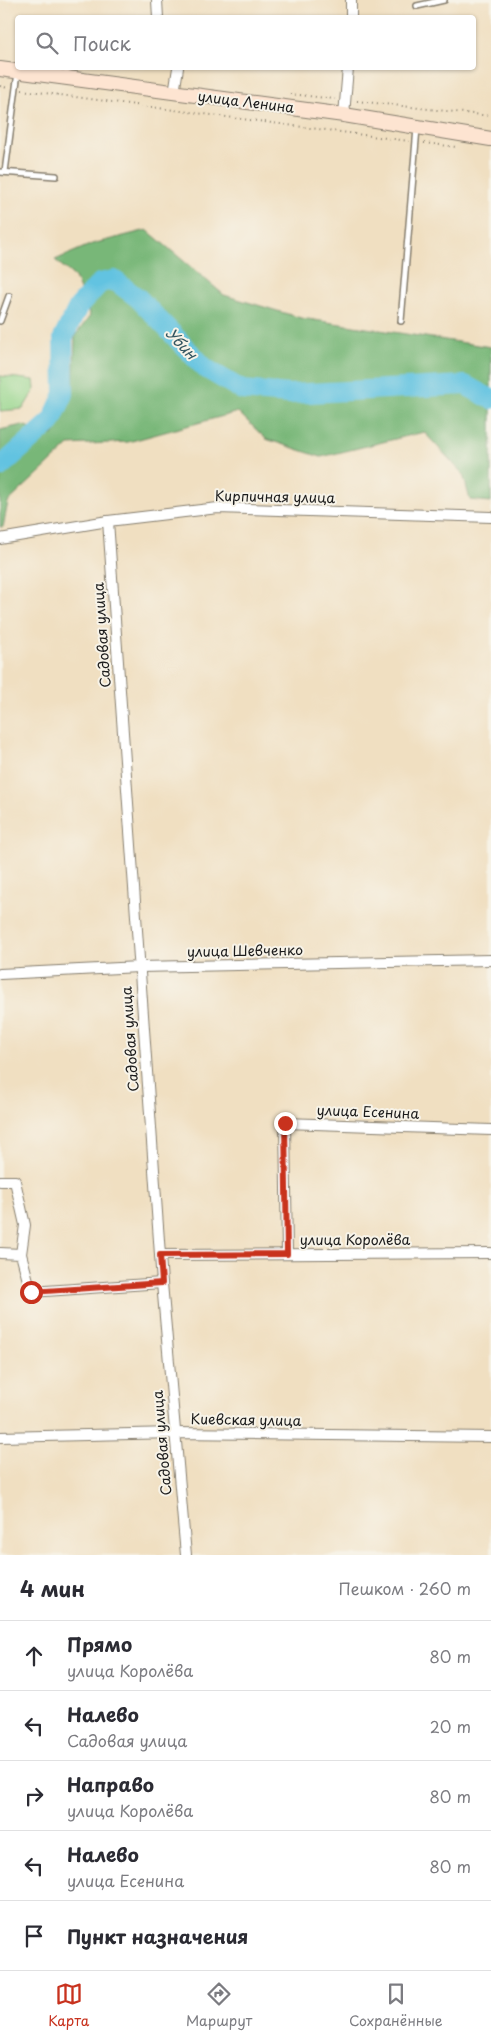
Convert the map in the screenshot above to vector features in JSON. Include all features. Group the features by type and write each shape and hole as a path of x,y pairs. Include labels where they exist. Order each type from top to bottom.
{"street":[{"path":"157,0 158,15"},
{"path":"351,15 352,0"},
{"name":"улица Ленина","path":"0,70 344,115 491,139"},
{"path":"174,93 178,70"},
{"path":"344,115 348,70"},
{"name":"Кирпичная улица","path":"0,539 108,521 218,508 491,517"},
{"name":"Садовая улица","path":"108,521 162,1283 186,1555"},
{"name":"улица Шевченко","path":"0,974 139,967 491,960"},
{"name":"улица Есенина","path":"287,1254 285,1123 491,1130"},
{"path":"0,1181 15,1181 25,1225 21,1254 31,1292 162,1283"},
{"path":"0,1253 21,1254"},
{"name":"улица Королёва","path":"160,1255 491,1253"},
{"name":"Киевская улица","path":"0,1437 175,1433 491,1437"}],"lane":[{"path":"417,6 444,0"},
{"path":"18,71 3,172 56,176"},
{"path":"401,321 417,128"},
{"path":"0,321 9,296"}],"path":[{"path":"0,86 413,142"},
{"path":"423,143 461,148"}],"green space":[{"path":"147,230 224,295 301,318 491,347 491,502 470,500 463,474 424,432 321,457 266,439 238,412 128,442 69,445 8,502 3,527 0,527 0,430 22,425 53,435 73,396 75,336 90,316 75,277 55,260 92,244"},
{"path":"0,376 34,380 35,389 23,409 0,411"}],"waterway":[{"name":"Убин","path":"0,467 51,422 64,394 63,338 78,307 100,283 114,280 138,298 205,368 242,390 289,394 465,385 491,399"}],"route":[{"path":"31,1292 162,1283 160,1255 287,1254 285,1123"}]}
